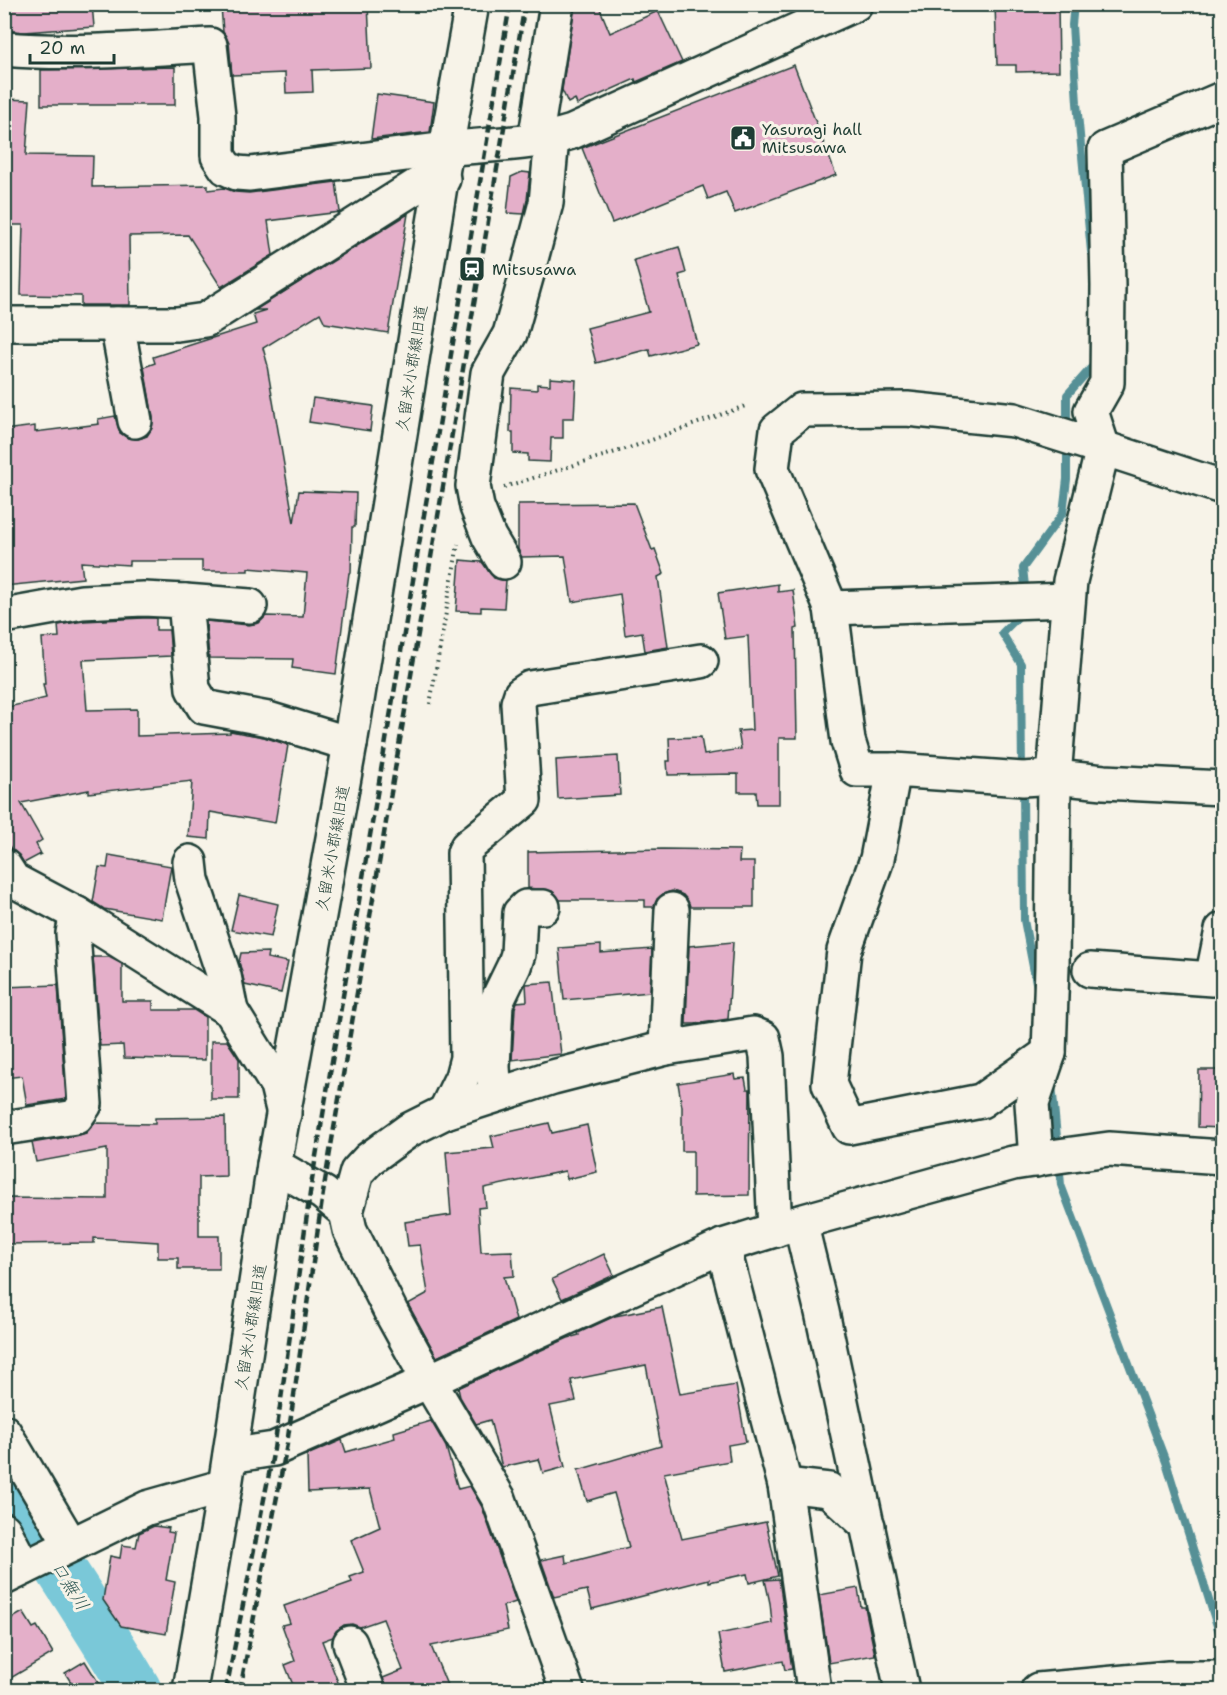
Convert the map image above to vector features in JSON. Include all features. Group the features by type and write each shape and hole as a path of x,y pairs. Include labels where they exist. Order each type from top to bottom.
{"street":[{"name":"久留米小郡線旧道","path":"190,1690 227,1471 274,1165 350,744 472,4"},
{"path":"504,562 489,537 472,486 488,373 510,334 546,203 543,140 557,4"},
{"path":"4,49 101,51 210,45 218,116 218,156 226,168 237,173 444,164 543,140 583,127 855,4"},
{"path":"1036,1160 1032,1103 1049,1053 1054,777 1068,600 1070,581 1103,448 1091,411 1107,383 1108,286 1105,149 1222,99"},
{"path":"4,324 177,324 205,320 418,185 444,164"},
{"path":"117,324 135,421"},
{"path":"1222,487 1014,420 907,409 802,410 777,430 772,469 831,608 848,741 857,770 894,770 1023,779 1054,777 1222,788"},
{"path":"4,616 82,602 143,599 250,606"},
{"path":"831,608 1068,600"},
{"path":"185,601 194,689 204,707 268,719 350,744"},
{"path":"445,1112 462,1077 467,1058 464,853 467,847 524,800 518,703 520,694 530,688 700,661"},
{"path":"894,770 877,859 844,951 829,1084 849,1127 981,1101 1049,1053"},
{"path":"189,862 192,880 224,976 231,1011 277,1085 284,1116"},
{"path":"7,876 77,914 231,1011"},
{"path":"495,1095 493,1067 496,1003 518,954 520,913 526,908 543,906"},
{"path":"666,1048 672,910"},
{"path":"4,1128 75,1118 85,1104 73,933 77,914"},
{"path":"1090,970 1212,979 1222,930"},
{"path":"567,1690 499,1499 429,1381 350,1230 346,1212 357,1172 369,1159 409,1130 445,1112 553,1077 666,1048 753,1034 764,1038 787,1226 822,1312 902,1690"},
{"path":"4,1530 14,1573 274,1449 429,1381 723,1246 787,1226 1013,1163 1109,1149 1222,1157"},
{"path":"274,1165 323,1193 346,1212"},
{"path":"723,1246 785,1485 814,1690"},
{"path":"4,1432 71,1545"},
{"path":"785,1485 829,1490 868,1526"},
{"path":"350,1642 368,1690"},
{"path":"1038,1690 1169,1678 1222,1678"}],"path":[{"path":"430,704 466,499 635,446 745,406"}],"building":[{"path":"4,4 92,4 94,27 24,32 4,30"},
{"path":"368,4 371,68 312,70 313,92 286,93 285,73 232,75 229,43 223,32 221,6"},
{"path":"575,4 598,4 610,33 658,11 682,62 636,82 635,79 577,105 575,99 568,103 562,90"},
{"path":"995,4 1058,4 1059,71 1016,72 1016,65 997,65"},
{"path":"794,65 836,175 735,213 726,192 708,199 703,186 612,223 582,148"},
{"path":"175,67 175,105 41,105 41,70"},
{"path":"377,94 434,102 430,132 371,139"},
{"path":"4,99 30,100 26,155 93,156 92,187 208,185 208,190 224,188 249,193 336,182 340,212 268,221 273,255 221,287 188,235 129,236 130,305 81,305 81,296 21,295 23,225 4,225"},
{"path":"522,172 530,173 524,214 507,213 511,177"},
{"path":"408,214 388,333 325,323 320,313 263,348 294,523 299,491 356,493 355,527 352,527 351,573 349,573 336,674 292,668 293,659 209,658 206,621 249,625 259,623 266,616 303,617 307,573 248,568 248,571 202,571 202,561 129,561 129,565 81,562 83,578 4,586 4,430 35,426 35,432 99,424 98,419 115,416 120,433 128,438 138,439 147,436 152,428 153,418 144,367 155,363 153,357 256,324 253,314 266,310 255,310"},
{"path":"679,247 686,273 679,275 697,344 651,356 649,349 596,363 587,328 649,312 634,260"},
{"path":"550,378 576,380 574,418 563,418 563,438 551,438 550,462 528,461 528,454 513,453 513,432 510,432 511,388 537,390 537,384 550,385"},
{"path":"313,398 373,406 370,431 309,422"},
{"path":"634,503 664,574 658,577 668,647 645,651 642,632 625,635 620,594 572,602 565,556 521,557 518,549 518,504"},
{"path":"460,560 482,562 494,578 506,580 504,608 481,607 481,612 456,611"},
{"path":"778,584 778,592 793,590 798,628 795,629 797,738 779,738 779,804 757,804 756,792 738,792 738,774 668,775 669,738 701,737 704,755 741,749 738,731 752,730 748,636 725,639 718,593"},
{"path":"156,618 156,630 169,630 171,656 83,660 87,710 137,709 137,736 230,733 230,731 264,737 288,745 275,823 210,812 209,839 188,837 192,781 89,793 89,790 21,803 42,840 36,844 41,854 24,863 4,838 4,708 46,698 43,684 45,684 42,638 59,637 58,625 84,621"},
{"path":"618,756 620,795 558,799 556,760"},
{"path":"740,850 739,862 754,862 754,907 690,907 683,895 672,891 657,899 654,907 645,907 645,900 560,900 552,891 528,888 528,852"},
{"path":"109,855 171,866 162,919 104,909 93,902 99,867 107,868"},
{"path":"239,895 278,904 271,937 231,930"},
{"path":"733,942 728,1019 686,1024 689,946"},
{"path":"601,945 601,953 652,949 650,992 564,1000 559,948"},
{"path":"268,952 267,958 288,962 281,993 245,985 239,962 241,953"},
{"path":"93,957 109,957 122,964 122,1001 153,1001 153,1010 194,1010 205,1017 205,1060 124,1058 123,1045 100,1046"},
{"path":"552,982 561,1054 512,1060 515,1008 517,1002 527,1001 526,984"},
{"path":"58,985 66,1099 27,1105 22,1076 4,1078 4,987"},
{"path":"211,1041 227,1041 239,1059 239,1099 211,1099"},
{"path":"1199,1070 1222,1070 1222,1128 1198,1127"},
{"path":"734,1074 735,1079 745,1078 747,1089 750,1089 749,1195 693,1196 693,1151 682,1151 682,1107 678,1083"},
{"path":"225,1117 226,1176 199,1177 199,1236 219,1236 219,1269 178,1269 178,1258 158,1258 158,1242 94,1238 94,1243 4,1244 4,1198 107,1199 107,1149 36,1162 32,1143 86,1133 94,1123 155,1124 155,1118"},
{"path":"549,1123 552,1133 587,1125 597,1172 567,1179 565,1171 484,1188 486,1207 478,1208 481,1252 512,1251 514,1276 504,1277 516,1320 437,1357 408,1304 428,1293 420,1245 408,1246 405,1222 451,1215 446,1152 494,1148 491,1136"},
{"path":"604,1254 614,1275 562,1299 552,1279"},
{"path":"662,1307 680,1394 736,1385 746,1442 728,1445 730,1461 664,1473 682,1539 766,1522 778,1576 749,1583 747,1574 709,1582 709,1579 592,1609 587,1590 554,1597 541,1560 565,1555 566,1563 629,1547 614,1493 587,1501 578,1470 661,1446 646,1365 571,1380 576,1401 550,1406 565,1467 543,1473 539,1459 502,1467 490,1420 476,1424 460,1397 458,1388 579,1335 578,1333 615,1316"},
{"path":"431,1421 446,1447 458,1489 470,1486 482,1507 516,1602 503,1606 508,1630 431,1646 449,1690 386,1690 383,1678 403,1670 383,1619 360,1627 352,1624 344,1625 336,1631 333,1637 322,1641 341,1690 295,1690 285,1665 295,1661 282,1625 290,1623 284,1606 352,1582 350,1577 364,1572 351,1540 380,1527 370,1489 308,1492 307,1455 342,1440 346,1452 395,1438 394,1432"},
{"path":"154,1526 169,1528 168,1532 174,1533 166,1580 175,1582 166,1634 121,1626 103,1600 110,1556 120,1558 122,1545 136,1547 139,1533"},
{"path":"779,1579 792,1669 785,1670 783,1661 725,1672 718,1634 772,1623 765,1580"},
{"path":"858,1588 861,1607 865,1607 875,1655 829,1663 819,1595"},
{"path":"23,1612 33,1628 37,1626 53,1653 4,1682 4,1623"},
{"path":"85,1661 103,1690 76,1690 65,1673"}],"waterway":[{"path":"1074,4 1072,25 1077,103 1091,252"},
{"path":"1067,428 1067,395 1098,360"},
{"path":"1026,595 1023,568 1063,513 1067,479 1067,444"},
{"path":"1022,773 1021,664 1002,633 1023,612"},
{"path":"1023,786 1024,920 1037,988"},
{"path":"1052,1084 1058,1148"},
{"path":"1059,1161 1061,1185 1166,1462 1222,1642"},
{"name":"口無川","path":"4,1481 136,1690"}],"railway":[{"path":"226,1690 274,1449 311,1186 510,4"},
{"path":"240,1690 287,1444 323,1193 525,4"}],"place":[{"name":"Yasuragi hall Mitsusawa","path":"743,138"},
{"name":"Mitsusawa","path":"472,269"}]}
